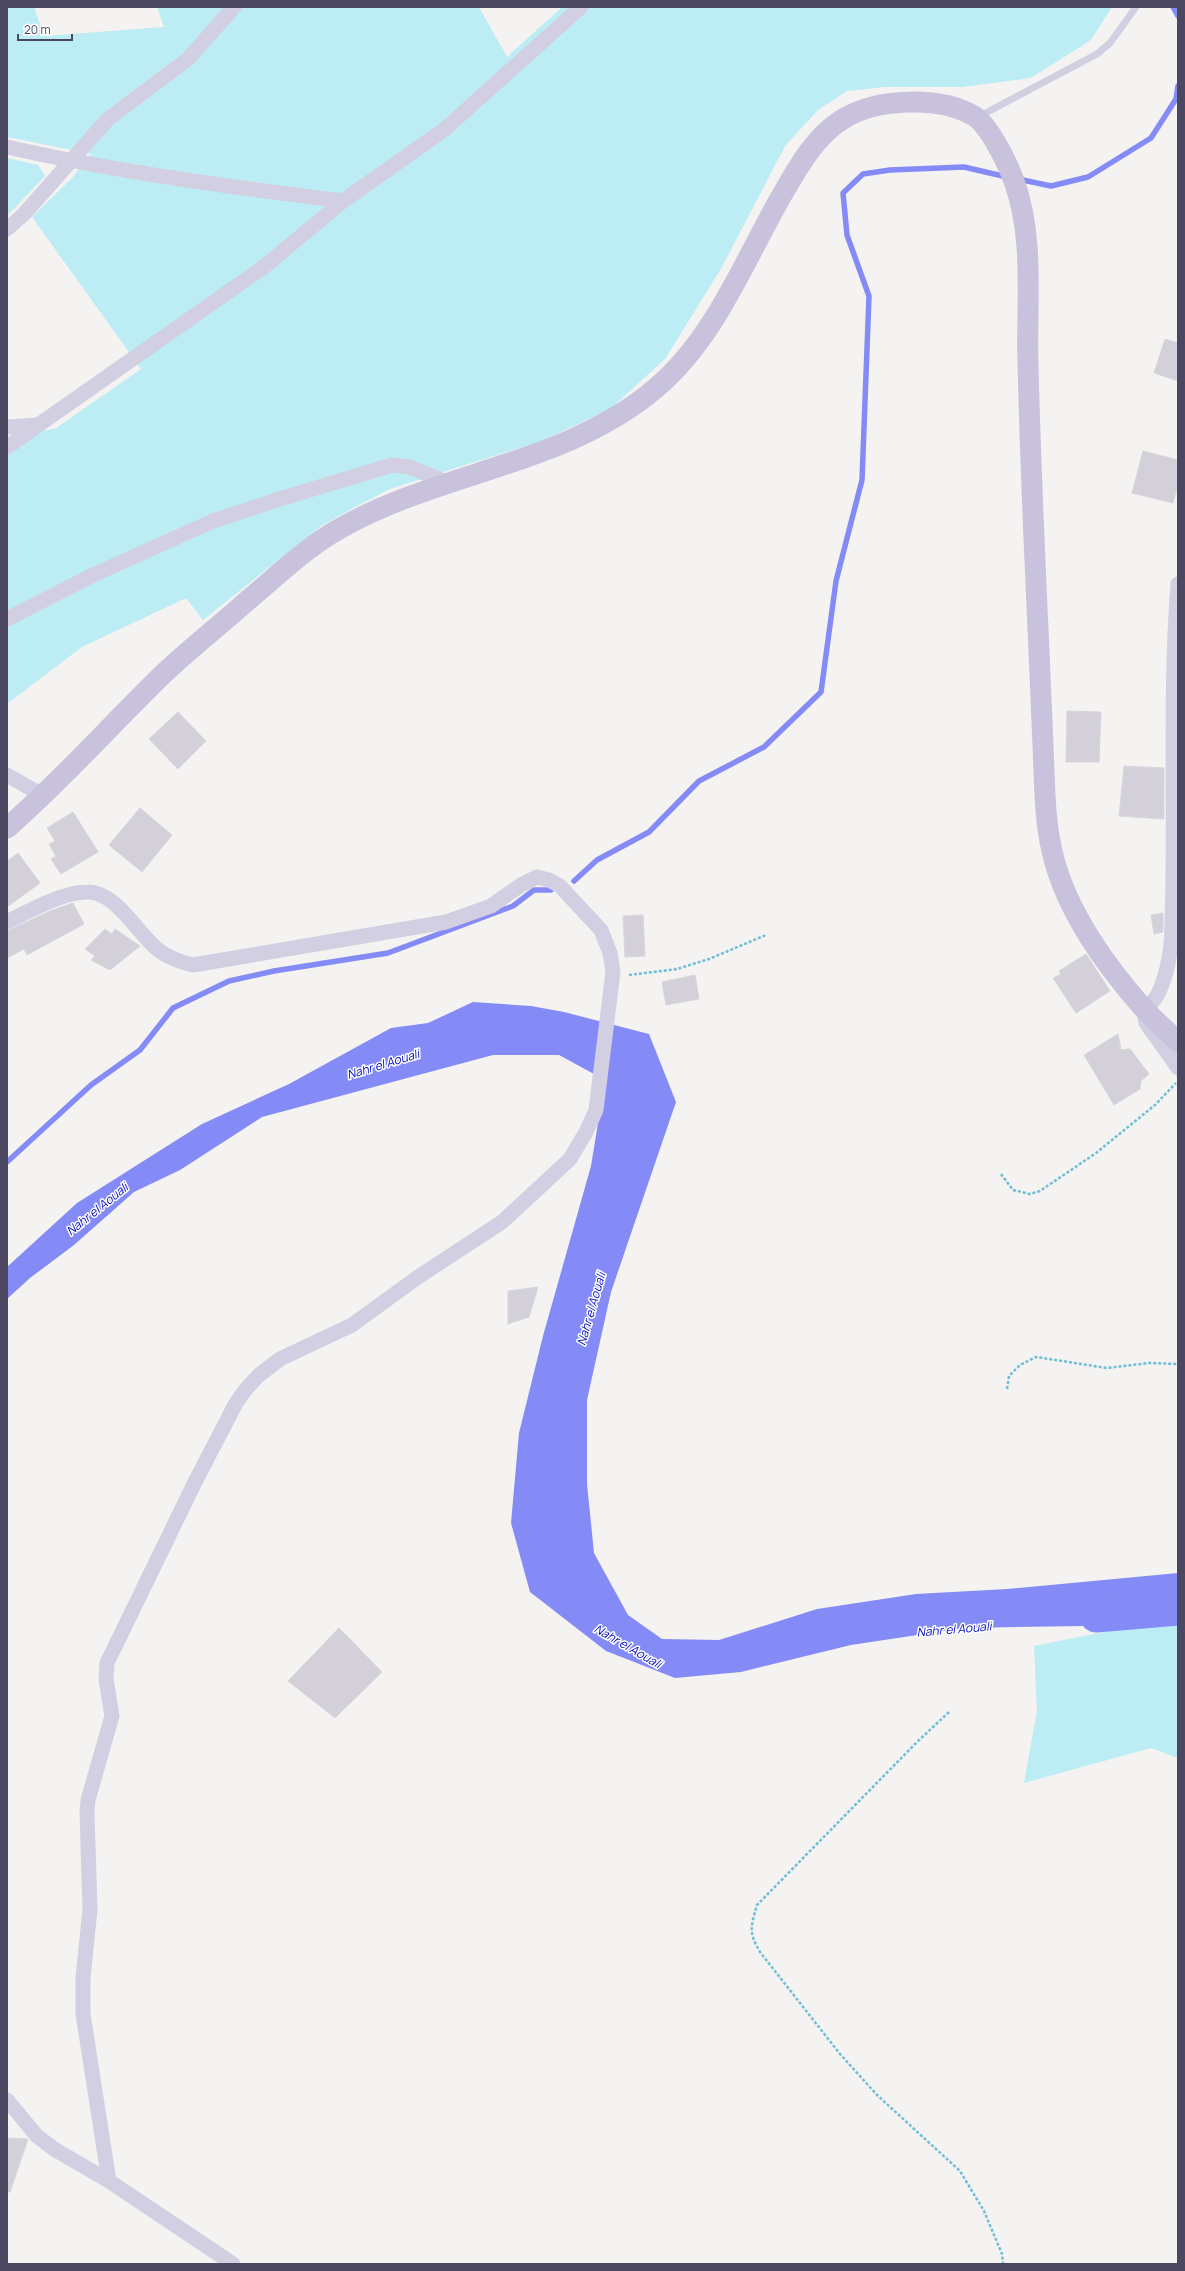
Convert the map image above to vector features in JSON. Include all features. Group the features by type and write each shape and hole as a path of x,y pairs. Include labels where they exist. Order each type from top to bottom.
{"main road":[{"path":"7,828 44,796 160,677 297,558 334,532 372,512 447,482 572,440 624,414 660,385 688,356 716,315 750,251 805,157 824,134 844,118 876,106 901,103 938,103 978,117 995,142 1013,176 1022,205 1027,251 1028,364 1046,818 1052,852 1079,920 1097,950 1145,1011 1178,1042"}],"street":[{"path":"7,229 24,214 72,162 108,119 188,58 234,7"},
{"path":"7,447 265,266 343,201 445,129 581,7"},
{"path":"7,147 72,162 222,186 343,201"},
{"path":"7,427 38,425"},
{"path":"7,618 93,575 213,521 283,498 392,465 409,467 447,482"},
{"path":"1178,584 1172,762 1172,922 1168,970 1157,995 1145,1011 1146,1023 1178,1068"},
{"path":"7,775 44,796"},
{"path":"7,922 64,897 86,892 94,892 101,894 116,906 157,949 171,958 193,965 446,922 491,906 521,885 537,877 549,880 560,886 601,930 611,958 613,972 596,1110 586,1132 570,1159 502,1222 418,1277 352,1325 280,1359 258,1376 236,1403 111,1652 106,1672 112,1716 88,1800 87,1812 90,1909 82,1991 83,2014 109,2181"},
{"path":"7,2100 37,2136 54,2149 109,2181 233,2264"}],"lane":[{"path":"978,117 1097,54 1110,44 1136,7"}],"path":[{"path":"613,972 624,975 644,975 677,969 709,959 766,935"},
{"path":"1001,1174 1013,1190 1030,1194 1040,1191 1096,1153 1155,1105 1178,1079"},
{"path":"1007,1389 1009,1376 1020,1365 1036,1357 1107,1368 1149,1363 1178,1364"},
{"path":"949,1712 917,1742 757,1905 751,1926 751,1938 760,1952 840,2054 877,2095 960,2171 984,2210 1002,2254 1003,2264"}],"shaded area":[{"path":"7,7 34,7 44,36 164,27 157,7 479,7 507,57 562,7 1112,7 1091,40 1031,78 962,87 885,87 847,91 818,110 785,146 722,267 665,359 609,410 541,441 390,489 321,526 203,620 186,598 82,647 7,704 7,440 56,428 141,369 32,217 72,178 91,154 7,137"},
{"path":"7,158 38,165 45,176 7,216"},
{"path":"1178,1617 1178,1758 1151,1748 1024,1783 1037,1711 1034,1646"}],"water":[{"path":"473,1002 531,1006 564,1012 649,1034 676,1102 611,1292 587,1400 587,1484 594,1553 628,1615 662,1639 719,1640 817,1609 916,1594 1007,1589 1178,1573 1178,1603 1082,1626 964,1628 851,1645 741,1672 675,1678 606,1651 530,1592 511,1523 519,1433 543,1336 591,1166 605,1080 559,1055 493,1055 262,1117 180,1170 134,1192 74,1245 30,1278 7,1299 7,1267 77,1203 202,1124 289,1084 391,1028 428,1023"}],"building":[{"path":"1165,339 1178,343 1178,381 1154,373"},
{"path":"1143,451 1178,460 1178,484 1173,503 1132,493"},
{"path":"1067,711 1101,712 1099,762 1066,762"},
{"path":"178,712 206,741 178,769 149,739"},
{"path":"1124,766 1164,768 1164,819 1119,816"},
{"path":"140,808 172,835 142,872 109,845"},
{"path":"73,812 98,852 61,874 51,859 56,856 49,844 55,841 47,828"},
{"path":"18,853 40,883 7,907 7,861"},
{"path":"73,903 84,924 27,955 24,949 7,958 7,931 50,911"},
{"path":"1163,913 1163,932 1154,934 1151,915"},
{"path":"643,915 645,956 625,957 623,916"},
{"path":"105,929 112,934 115,929 140,946 110,970 91,960 95,956 85,949"},
{"path":"1086,954 1110,991 1076,1013 1053,978 1061,974 1059,971"},
{"path":"695,975 699,999 666,1005 662,982"},
{"path":"1118,1034 1121,1050 1130,1049 1149,1074 1141,1081 1140,1089 1114,1105 1084,1055"},
{"path":"538,1287 529,1317 508,1324 508,1291"},
{"path":"339,1628 382,1672 335,1718 288,1681"},
{"path":"7,2138 28,2139 10,2192 7,2192"}],"waterway":[{"path":"1173,7 1178,16"},
{"path":"1018,179 1051,186 1088,177 1151,138 1176,99 1178,86"},
{"path":"574,881 597,860 649,832 699,781 764,747 821,692 836,581 862,480 869,296 847,235 843,193 863,174 890,170 964,167 1007,177"},
{"path":"7,1162 91,1085 140,1050 173,1008 229,981 274,971 388,953 513,906 534,890 551,890"},
{"name":"Nahr el Aouali","path":"1096,1616 1178,1609"}]}
